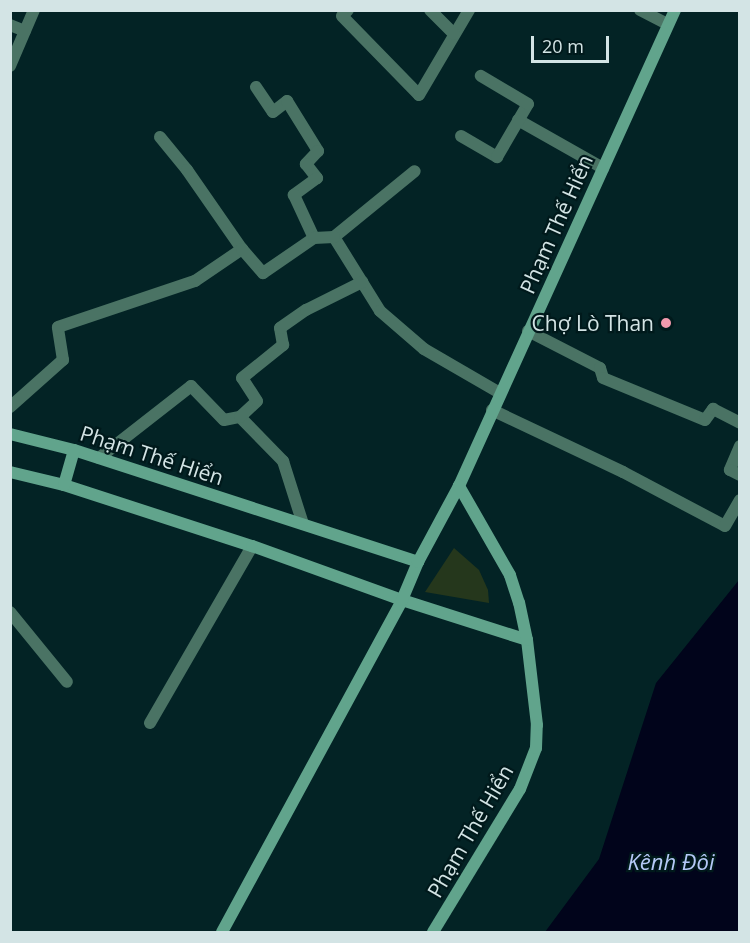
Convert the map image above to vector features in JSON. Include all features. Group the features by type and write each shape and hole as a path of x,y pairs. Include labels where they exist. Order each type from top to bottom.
{"main road":[{"name":"Phạm Thế Hiển","path":"222,933 402,600 418,562 459,486 675,10"},
{"name":"Phạm Thế Hiển","path":"10,434 74,450 418,562"},
{"path":"64,485 74,450"},
{"path":"10,472 64,485 252,546 402,600 527,640"},
{"name":"Phạm Thế Hiển","path":"433,933 520,789 530,769 536,748 537,725 527,640 510,575 459,486"}],"street":[{"path":"10,66 34,10"},
{"path":"348,10 342,16 419,95 470,10"},
{"path":"430,10 454,34"},
{"path":"640,10 668,24"},
{"path":"10,25 25,31"},
{"path":"461,136 496,157 528,104 481,76"},
{"path":"256,87 273,112 287,101 318,151 306,164 317,178 294,195 314,238"},
{"path":"518,120 603,168"},
{"path":"160,137 187,170 242,249 263,273 314,238 334,237 415,171"},
{"path":"334,237 380,311 424,349 500,393"},
{"path":"10,407 63,360 58,327 195,281 242,249"},
{"path":"99,458 191,386 224,420 240,417 257,401 242,378 283,345 280,328 306,310 362,282"},
{"path":"528,331 600,368 603,378 705,420 713,409 740,423"},
{"path":"492,410 622,472 725,526 740,500"},
{"path":"240,417 283,461 303,524"},
{"path":"740,446 730,470 740,475"},
{"path":"150,723 252,546"},
{"path":"10,612 67,682"}],"green space":[{"path":"454,548 479,570 488,590 489,603 425,592"}],"water":[{"name":"Kênh Đôi","path":"739,580 739,932 545,932 599,859 656,683"}],"place":[{"name":"Chợ Lò Than","path":"666,323"}]}
